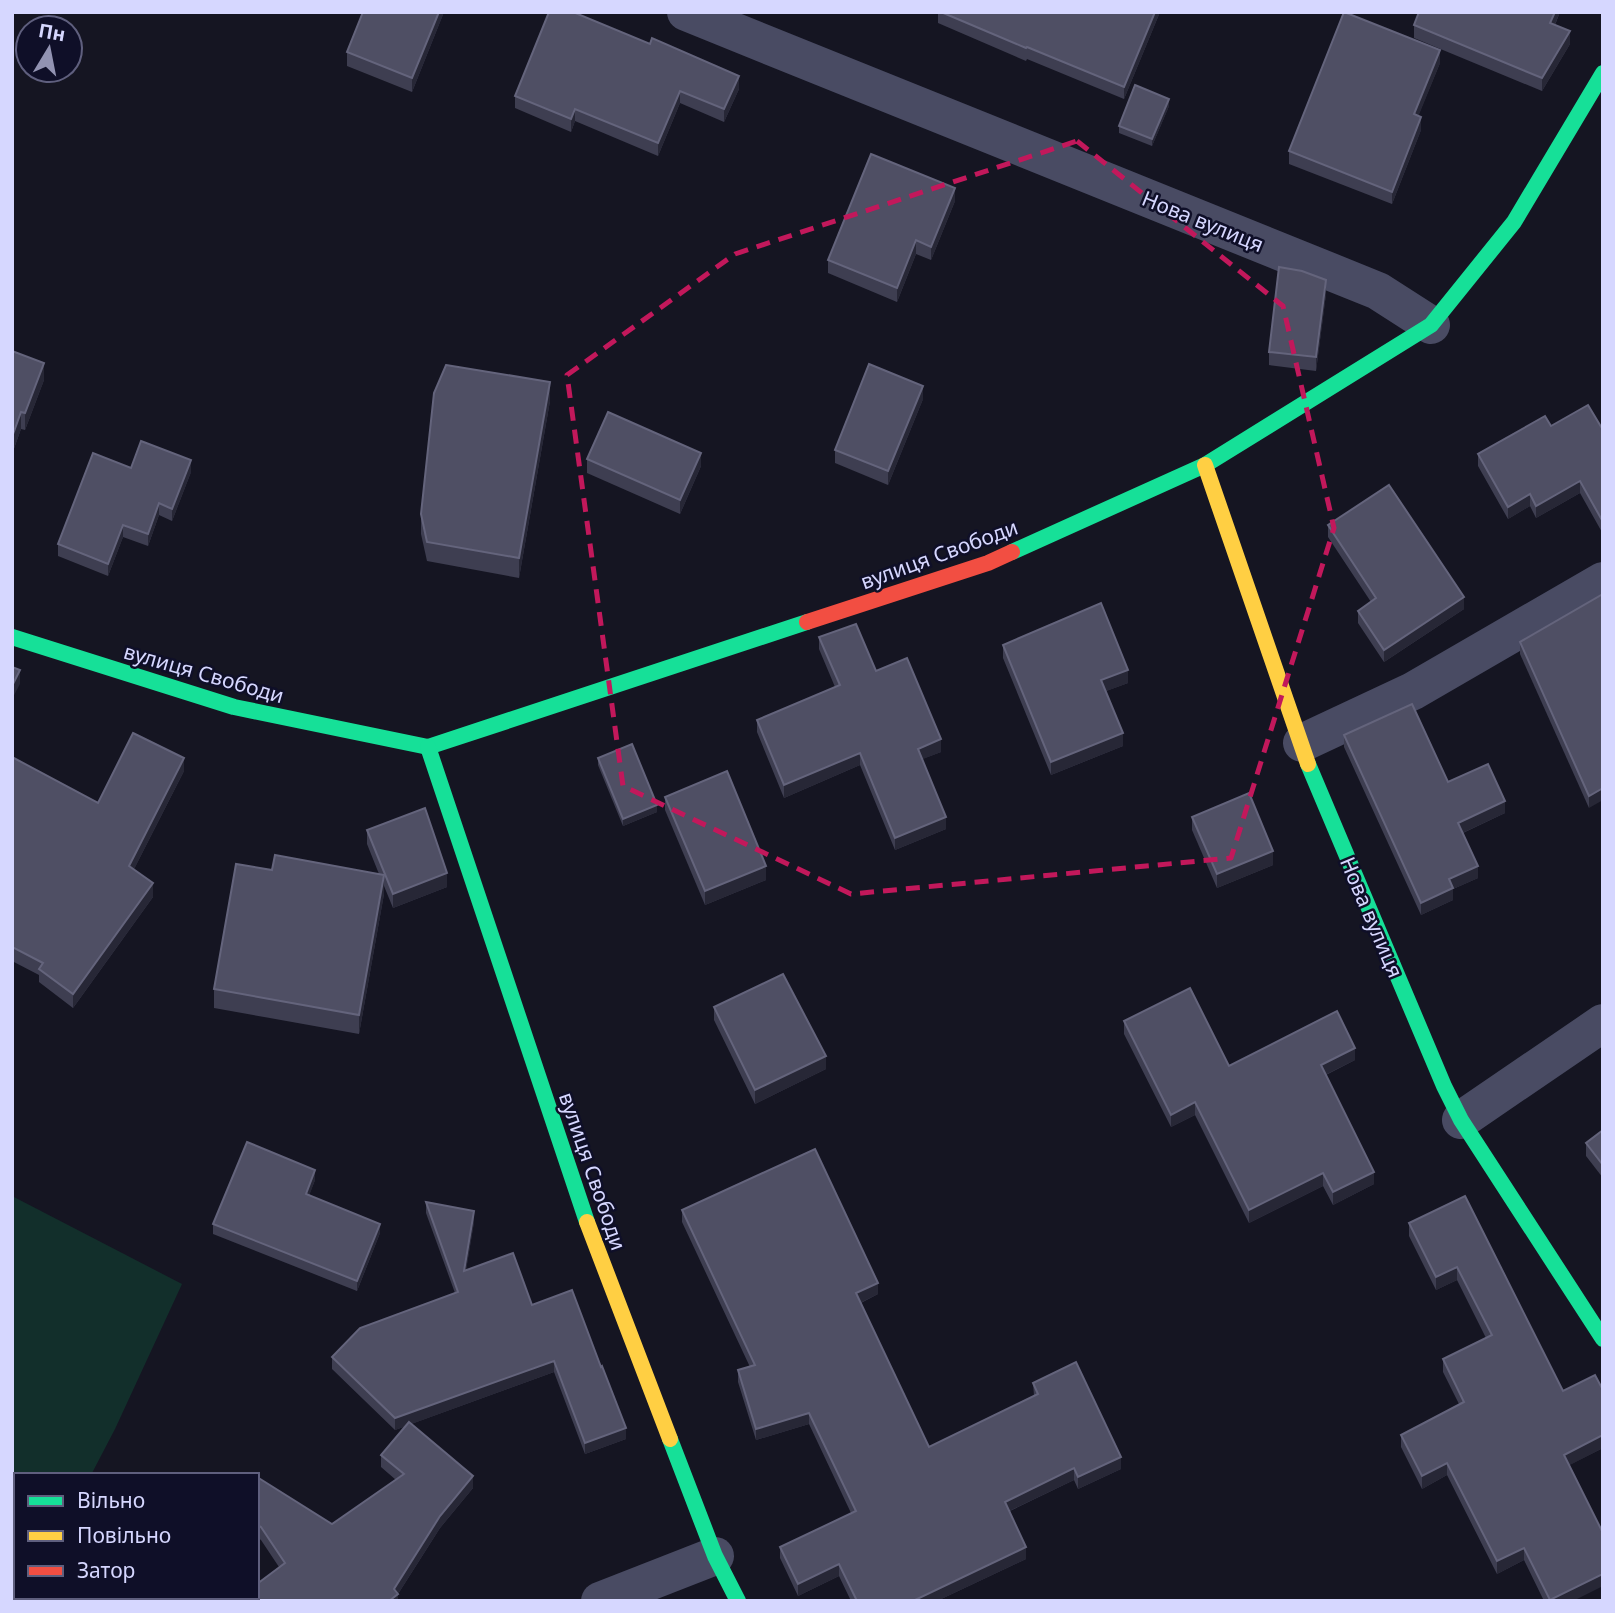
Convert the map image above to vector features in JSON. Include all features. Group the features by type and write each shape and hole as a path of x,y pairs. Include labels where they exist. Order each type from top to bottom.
{"street":[{"name":"Нова вулиця","path":"686,12 1378,291 1431,325"},
{"path":"1431,325 1514,222 1603,73"},
{"name":"вулиця Свободи","path":"12,638 233,707 428,747 988,563 1205,465 1431,325"},
{"name":"Нова вулиця","path":"1205,465 1314,781 1444,1086 1461,1120 1603,1339"},
{"path":"1302,743 1413,691 1603,581"},
{"name":"вулиця Свободи","path":"428,747 589,1228 715,1556 738,1601"},
{"path":"1461,1120 1603,1023"},
{"path":"600,1601 715,1556"}],"highlighted area":[{"path":"1077,141 1283,306 1334,528 1231,858 851,894 623,786 567,375 735,254"}],"green space":[{"path":"12,1196 182,1284 92,1473 14,1473 14,1516"}],"building":[{"path":"363,12 439,12 412,78 347,52"},
{"path":"549,12 573,12 650,44 652,38 739,76 724,109 680,91 658,143 575,109 571,119 515,96"},
{"path":"941,12 1155,12 1124,87"},
{"path":"1344,12 1440,50 1414,114 1421,117 1392,192 1289,151"},
{"path":"1419,12 1555,12 1550,23 1570,31 1542,78 1414,25"},
{"path":"1135,85 1169,99 1152,139 1119,126"},
{"path":"871,154 955,188 931,247 916,240 897,288 828,260"},
{"path":"1279,267 1302,271 1326,280 1316,357 1269,352"},
{"path":"12,351 44,363 25,413 21,412 12,437"},
{"path":"869,364 923,386 888,471 835,450"},
{"path":"446,365 550,382 519,558 427,542 421,514 434,393"},
{"path":"1588,405 1603,430 1603,522 1580,481 1536,506 1530,494 1508,507 1478,454 1545,416 1551,426"},
{"path":"608,412 701,453 680,500 587,459"},
{"path":"141,441 191,460 172,509 159,503 148,534 123,525 108,564 58,544 93,453 131,468"},
{"path":"1389,485 1464,597 1384,650 1358,611 1376,598 1328,525"},
{"path":"1603,594 1603,788 1589,796 1520,642"},
{"path":"1101,603 1128,670 1101,680 1123,733 1051,762 1003,645"},
{"path":"856,624 876,671 907,658 941,739 918,749 946,817 895,838 860,753 784,785 757,720 840,685 819,637"},
{"path":"12,667 20,670 12,686"},
{"path":"1412,704 1448,782 1488,764 1505,801 1458,823 1478,866 1449,879 1453,888 1421,903 1344,735"},
{"path":"133,733 184,758 129,866 153,883 73,994 39,969 43,963 12,947 12,757 98,803"},
{"path":"632,744 657,805 623,819 598,758"},
{"path":"727,771 766,866 705,891 665,797"},
{"path":"1249,793 1273,851 1217,874 1192,817"},
{"path":"425,808 447,873 393,894 367,830"},
{"path":"275,855 384,875 359,1015 214,989 236,864 272,870"},
{"path":"783,974 826,1056 755,1090 714,1007"},
{"path":"1190,988 1229,1066 1337,1011 1355,1048 1321,1065 1374,1172 1333,1192 1323,1173 1249,1210 1195,1102 1171,1115 1124,1021"},
{"path":"1603,1130 1603,1165 1586,1143"},
{"path":"247,1142 315,1170 306,1194 380,1224 357,1281 213,1224"},
{"path":"815,1149 878,1283 856,1293 929,1447 1038,1394 1033,1383 1076,1362 1121,1457 1078,1477 1074,1468 1005,1502 1026,1547 913,1601 857,1601 839,1564 798,1584 780,1547 856,1511 809,1413 756,1429 738,1370 755,1365 682,1210"},
{"path":"1465,1196 1563,1391 1595,1375 1603,1390 1603,1435 1564,1455 1603,1533 1603,1574 1550,1600 1524,1548 1497,1561 1447,1463 1422,1476 1401,1435 1464,1402 1443,1359 1492,1335 1457,1267 1436,1277 1409,1223"},
{"path":"426,1202 474,1211 464,1271 513,1253 532,1305 572,1290 626,1428 585,1443 554,1361 395,1418 332,1357 360,1328 458,1292"},
{"path":"409,1422 473,1476 440,1516 394,1589 398,1594 389,1601 235,1601 259,1599 259,1582 285,1563 259,1526 259,1478 332,1524 404,1474 381,1455"}],"traffic: fast":[{"path":"1012,552 1205,465 1431,325 1514,222 1603,73"},
{"path":"12,637 234,707 428,747 807,622"},
{"path":"428,747 587,1222"},
{"path":"1308,764 1444,1086 1461,1120 1603,1339"},
{"path":"670,1439 715,1556 738,1601"}],"traffic: slow":[{"path":"1205,465 1308,764"},
{"path":"587,1222 670,1439"}],"traffic: jam":[{"path":"807,622 988,563 1012,552"}]}
